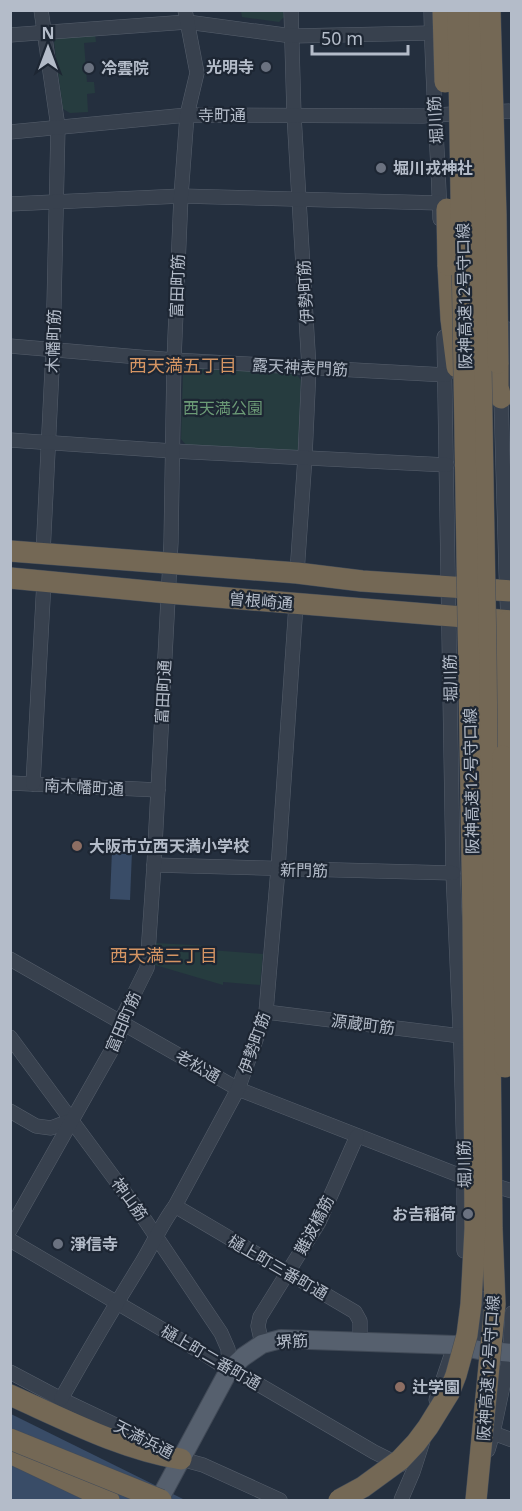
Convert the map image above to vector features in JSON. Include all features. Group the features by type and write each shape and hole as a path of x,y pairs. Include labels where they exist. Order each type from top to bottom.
{"highway":[{"path":"443,10 451,319 465,400"},
{"name":"阪神高速12号守口線","path":"339,1500 381,1475 400,1460 428,1427 449,1393 463,1352 469,1322 475,1216 471,748 458,10"},
{"name":"阪神高速12号守口線","path":"475,10 492,1228 503,1308 476,1500"},
{"path":"490,10 496,215 505,380"},
{"name":"曽根崎通","path":"10,551 297,573 448,588 509,591"},
{"name":"曽根崎通","path":"10,578 448,616 510,625"},
{"path":"503,1308 504,640 510,625"},
{"path":"10,1395 127,1446 160,1455 178,1464"},
{"path":"10,1439 160,1500"},
{"path":"10,1453 109,1500"}],"main road":[{"name":"堺筋","path":"160,1500 229,1370 262,1344 281,1339 360,1341 454,1345 511,1353"}],"street":[{"name":"木幡町筋","path":"40,10 58,127 53,349 43,555"},
{"name":"伊勢町筋","path":"291,10 294,115 309,368 297,573"},
{"name":"堀川筋","path":"401,1500 413,1472 462,1320 464,1291 461,1036 453,873 446,375 430,10"},
{"path":"466,10 473,466"},
{"path":"496,10 507,111 505,380 510,625"},
{"path":"10,35 186,16 292,36 431,33"},
{"name":"富田町筋","path":"169,564 181,196 187,115 197,73 186,16"},
{"name":"寺町通","path":"10,132 187,115 435,115 507,111"},
{"path":"10,204 181,196 440,203 469,256"},
{"name":"露天神表門筋","path":"10,346 174,360 446,375"},
{"path":"10,440 447,465"},
{"name":"富田町通","path":"158,790 169,564"},
{"path":"33,784 44,581"},
{"name":"伊勢町筋","path":"61,1399 175,1206 238,1089 266,1012 296,604"},
{"name":"南木幡町通","path":"10,783 158,790"},
{"name":"富田町筋","path":"10,1230 119,1038 124,1014 147,968 158,790"},
{"name":"新門筋","path":"154,865 453,873"},
{"path":"479,866 483,1183 479,1350"},
{"name":"老松通","path":"10,959 238,1089 464,1177 512,1191"},
{"name":"源蔵町筋","path":"266,1012 512,1041"},
{"name":"神山筋","path":"10,1037 156,1236 221,1332 228,1349 229,1370"},
{"path":"10,1111 36,1126 51,1128 72,1120"},
{"name":"難波橋筋","path":"262,1344 258,1326 260,1317 319,1222 357,1136"},
{"name":"樋上町三番町通","path":"175,1206 355,1312 360,1321 360,1341"},
{"name":"樋上町二番町通","path":"10,1240 206,1354 229,1370 251,1380 374,1452 413,1472"},
{"path":"471,1500 493,1433 511,1353 503,1308"},
{"name":"天満浜通","path":"10,1372 164,1448 178,1464 203,1465 280,1500"},
{"path":"493,1433 512,1440"}],"green space":[{"path":"241,11 283,11 284,17 279,22 242,17"},
{"path":"95,33 96,42 84,43 87,82 94,82 95,93 87,94 88,112 70,113 63,109 54,42 58,36"},
{"name":"西天満公園","path":"189,367 296,374 301,380 298,451 186,445 181,439 183,372"},
{"path":"156,943 209,946 210,950 263,954 260,985 223,982 223,985 155,965"}],"water":[{"path":"112,850 132,851 130,900 110,899"},
{"path":"11,1414 185,1500 11,1500"}],"place":[{"name":"光明寺","path":"266,67"},
{"name":"冷雲院","path":"89,68"},
{"name":"堀川戎神社","path":"381,168"},
{"name":"大阪市立西天満小学校","path":"77,846"},
{"name":"お𠮷稲荷","path":"468,1214"},
{"name":"淨信寺","path":"58,1244"},
{"name":"辻学園","path":"400,1387"}],"district":[{"name":"西天満五丁目","path":"183,366"},
{"name":"西天満三丁目","path":"164,956"}]}
